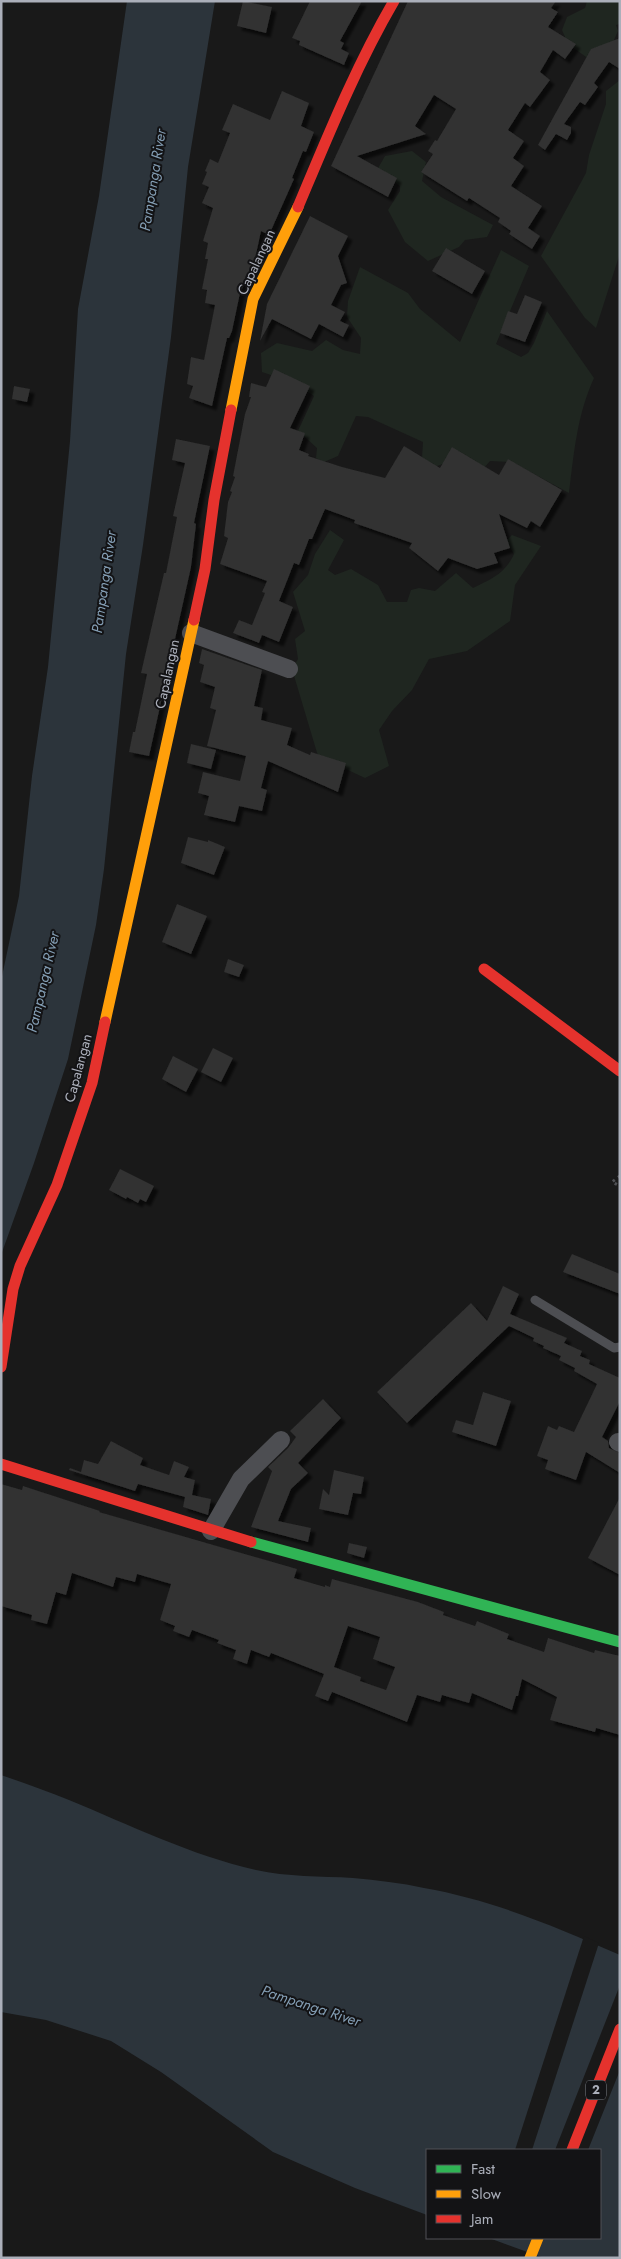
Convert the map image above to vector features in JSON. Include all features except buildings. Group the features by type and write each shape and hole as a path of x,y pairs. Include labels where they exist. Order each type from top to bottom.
{"main road":[{"name":"Capalangan","path":"1,1367 13,1289 20,1266 57,1185 92,1083 206,569 214,500 253,299 292,222 325,143 379,27 394,1"},
{"path":"484,969 620,1071"},
{"path":"1,1464 211,1531 620,1642"},
{"name":"2","path":"572,2149 620,2029"},
{"path":"530,2258 538,2239"}],"street":[{"path":"191,633 289,669"},
{"path":"211,1531 241,1479 281,1440"}],"lane":[{"path":"535,1300 614,1348 620,1347"}],"path":[{"path":"620,1176 612,1182 620,1186"}],"shaded area":[{"path":"587,1 620,1 620,24 616,25 618,31 614,40 618,48 589,59 568,44 562,30 567,17 585,8"},
{"path":"620,80 620,253 596,328 585,318 541,256 586,173 589,155 606,104 606,91"},
{"path":"412,151 426,162 422,181 441,197 493,225 487,237 465,240 459,247 428,261 405,242 388,210 400,191 400,186 377,170 385,156"},
{"path":"501,250 529,266 496,344 521,357 528,353 547,311 594,378 580,420 569,493 512,462 490,461 482,470 449,462 434,467 422,458 423,442 368,417 356,416 338,456 324,462 316,458 317,448 298,431 314,396 292,382 262,372 261,353 277,343 312,351 326,340 343,350 360,354 361,338 347,317 348,301 360,267 408,293 420,309 460,342"},
{"path":"330,530 344,540 328,570 335,575 351,569 378,585 387,602 407,602 411,590 419,588 435,591 456,573 473,588 486,582 502,571 514,554 506,541 512,535 541,546 515,585 510,621 467,651 429,659 412,690 392,711 379,730 389,766 365,778 318,756 292,669 298,659 295,639 305,631 293,592 308,575 315,554"}],"water":[{"name":"Pampanga River","path":"127,1 215,1 188,167 171,337 143,545 126,654 104,869 96,925 68,1059 1,1255 1,981 19,896 32,776 48,667 70,441 78,309 99,196"},
{"name":"Pampanga River","path":"1,1775 61,1797 184,1848 232,1864 280,1874 371,1880 450,1893 524,1915 572,1934 620,1955 620,2258 544,2258 492,2239 601,2239 601,2149 426,2149 426,2215 355,2188 273,2152 161,2072 111,2041 46,2020 1,2012"}],"pier":[{"path":"584,1936 599,1943 532,2149 515,2149"},
{"path":"620,1985 620,2070 588,2149 555,2149"}],"traffic: fast":[{"path":"251,1542 620,1642"}],"traffic: slow":[{"path":"231,410 253,299 298,207"},
{"path":"105,1022 194,620"},
{"path":"530,2258 538,2239"}],"traffic: jam":[{"path":"298,207 367,51 394,1"},
{"path":"194,620 205,569 214,500 231,410"},
{"path":"484,969 620,1071"},
{"path":"1,1367 13,1289 20,1266 57,1185 92,1083 105,1022"},
{"path":"1,1464 251,1542"},
{"path":"572,2149 620,2029"}]}
